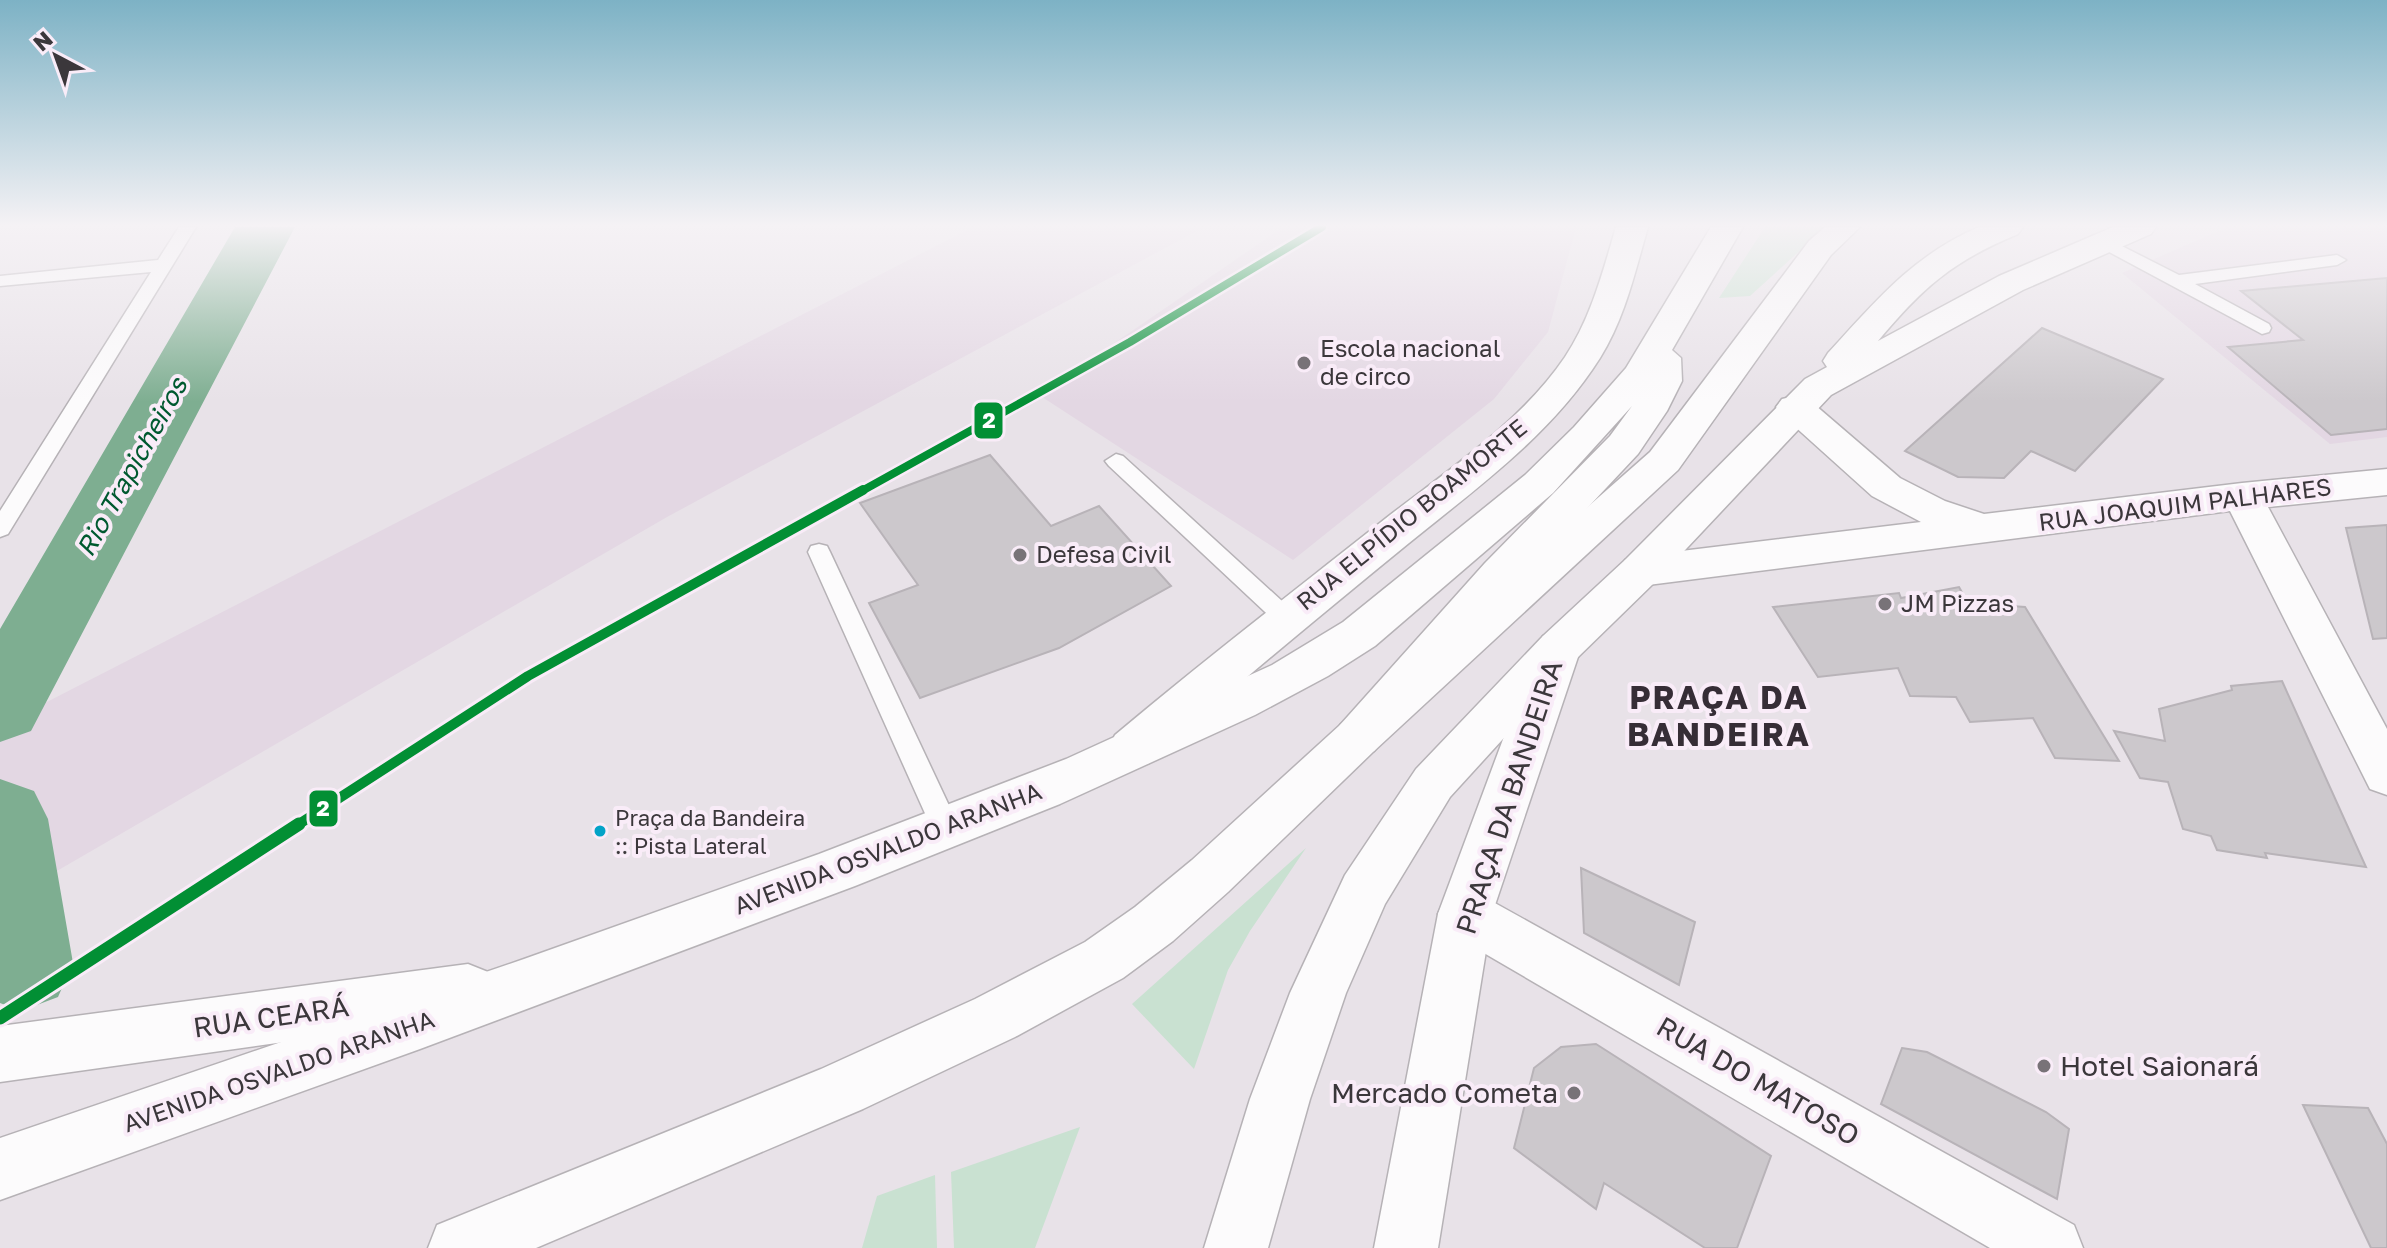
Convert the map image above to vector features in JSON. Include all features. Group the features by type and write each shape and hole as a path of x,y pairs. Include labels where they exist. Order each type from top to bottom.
{"main road":[{"name":"RUA ELPÍDIO BOAMORTE","path":"1125,755 1204,684 1494,454 1547,402 1582,358 1599,325 1612,285"},
{"name":"AVENIDA OSVALDO ARANHA","path":"0,1169 541,980 946,829 1125,755 1250,698 1327,656 1359,634 1539,484 1641,373 1693,285"},
{"path":"460,1248 842,1089 995,1018 1104,960 1154,924 1664,461 1793,285"},
{"path":"1559,648 1640,571 1909,285"},
{"path":"1806,397 2007,285"},
{"path":"1357,738 1500,574 1624,445 1664,381 1662,339"},
{"name":"RUA JOAQUIM PALHARES","path":"1806,397 1886,487 1931,511 1984,529"},
{"name":"RUA JOAQUIM PALHARES","path":"1640,571 2242,496 2387,482"},
{"path":"2242,496 2387,775"},
{"name":"PRAÇA DA BANDEIRA","path":"1406,1248 1465,914 1559,648"},
{"name":"PRAÇA DA BANDEIRA","path":"1236,1248 1285,1086 1318,993 1364,891 1433,783 1559,648"},
{"name":"RUA DO MATOSO","path":"1465,914 2051,1248"},
{"name":"RUA CEARÁ","path":"0,1054 541,980"}],"lane":[{"path":"0,529 152,285"},
{"path":"2185,285 2262,328"},
{"path":"1116,461 1286,618"},
{"path":"819,552 946,829"}],"shaded area":[{"path":"859,285 1096,285 667,517 0,904 0,726"},
{"name":"Escola nacional de circo","path":"1198,285 1560,285 1548,332 1494,399 1293,560 1039,395"},
{"path":"2137,285 2387,285 2387,437 2330,444"}],"green space":[{"path":"1727,285 1762,285 1750,296 1719,298"},
{"path":"1306,848 1250,931 1228,970 1194,1069 1132,1004"},
{"path":"1080,1127 1035,1248 954,1248 951,1172"},
{"path":"935,1175 937,1248 862,1248 877,1196"}],"building":[{"path":"2306,285 2387,285 2387,429 2331,435 2228,347 2303,340 2241,291"},
{"path":"2042,328 2163,379 2075,471 2031,451 2004,478 1958,477 1905,451"},
{"name":"Defesa Civil","path":"990,455 1051,526 1099,506 1171,586 1059,648 920,698 869,603 918,585 860,503"},
{"path":"2387,525 2387,638 2373,639 2346,528"},
{"path":"1959,587 1968,603 2025,607 2119,761 2055,758 2033,718 1970,722 1956,697 1910,696 1898,668 1818,677 1773,607 1899,593 1901,598"},
{"path":"2282,681 2366,867 2265,853 2267,858 2217,850 2211,836 2183,829 2168,782 2140,778 2114,731 2165,741 2159,709 2232,690 2231,686"},
{"path":"1581,868 1695,922 1679,985 1584,933"},
{"path":"1596,1044 1771,1156 1737,1248 1705,1248 1604,1183 1596,1209 1514,1148 1534,1068 1561,1047"},
{"path":"1902,1048 1927,1052 2046,1112 2069,1129 2057,1199 1881,1104"},
{"path":"2303,1105 2368,1108 2387,1144 2387,1248 2371,1248"}],"waterway":[{"name":"Rio Trapicheiros","path":"0,707 233,285"},
{"name":"Rio Trapicheiros","path":"0,819 21,963"}],"transit line":[{"name":"2","path":"0,1018 528,676 1130,342 1225,285"}],"place":[{"name":"Escola nacional de circo","path":"1304,363"},
{"name":"Defesa Civil","path":"1020,555"},
{"name":"JM Pizzas","path":"1885,604"},
{"name":"Praça da Bandeira :: Pista Lateral","path":"600,831"},
{"name":"Hotel Saionará","path":"2044,1066"},
{"name":"Mercado Cometa","path":"1574,1093"}],"district":[{"name":"PRAÇA DA BANDEIRA","path":"1719,716"}]}
